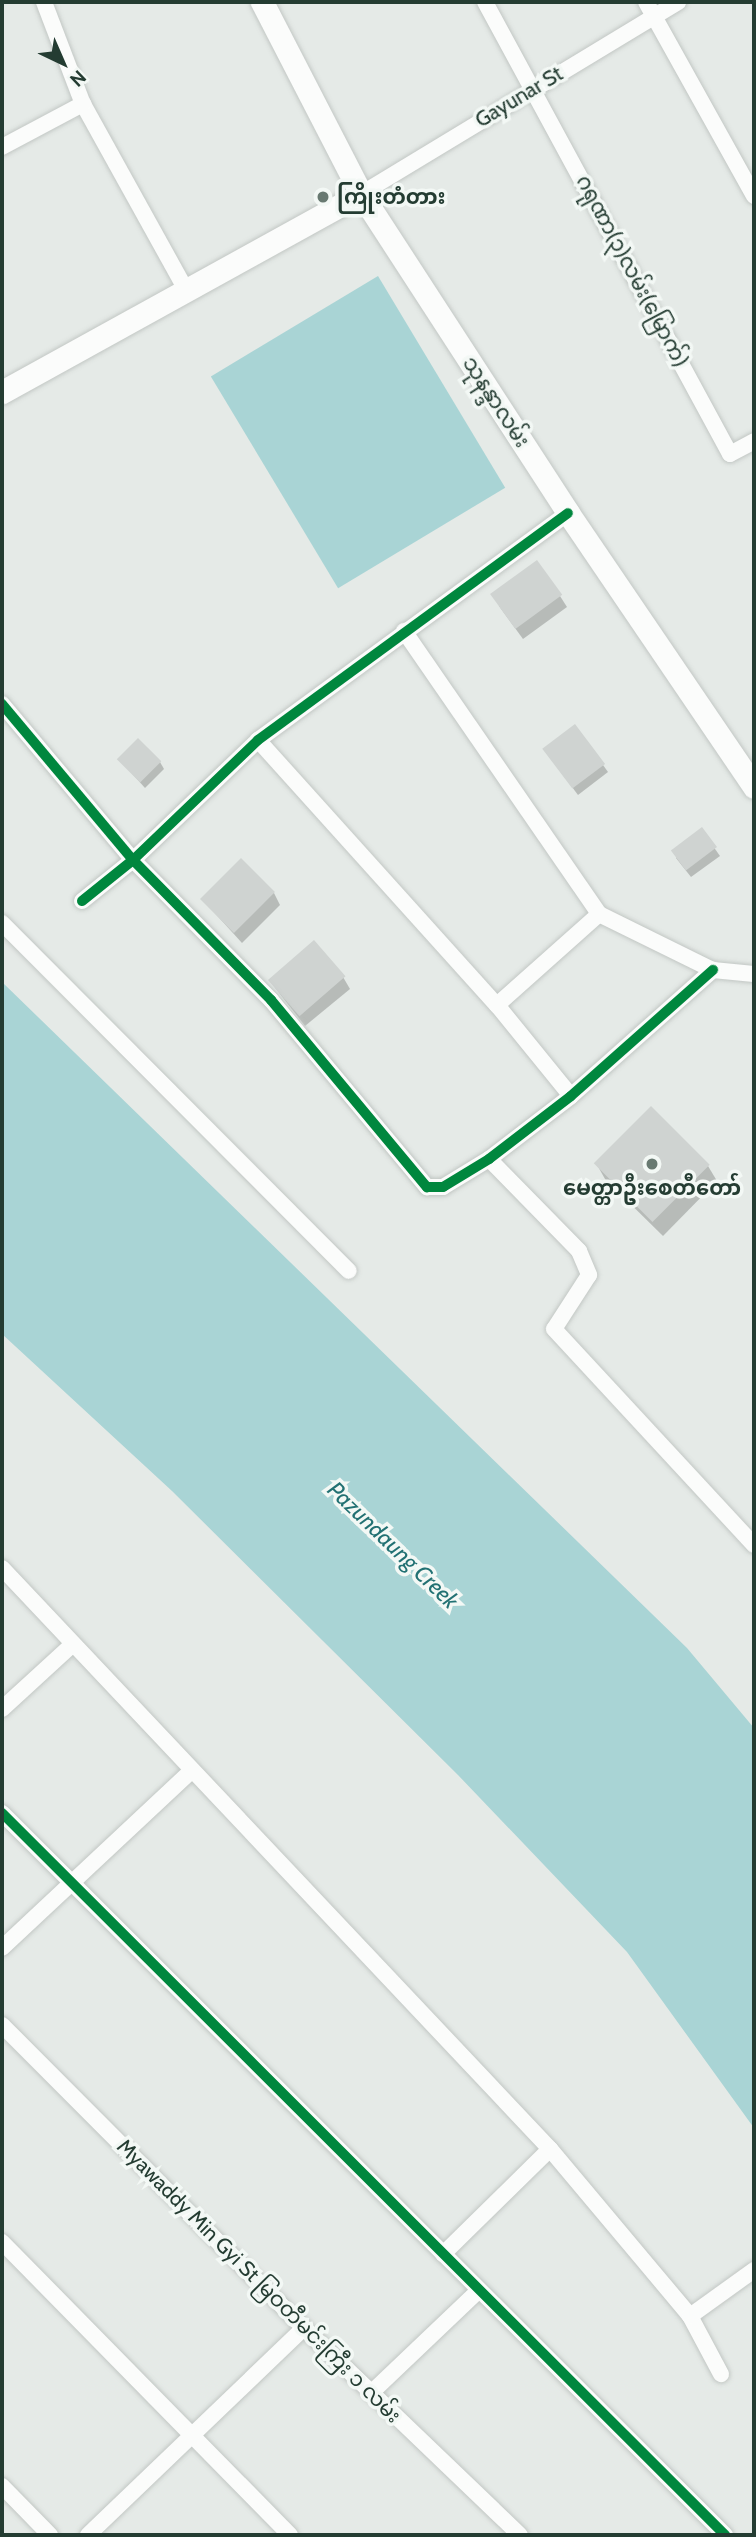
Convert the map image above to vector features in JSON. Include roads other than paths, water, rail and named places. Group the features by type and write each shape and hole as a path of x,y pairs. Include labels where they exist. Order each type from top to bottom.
{"main road":[{"name":"သုနန္ဒာလမ်း","path":"262,2 361,194 568,513 754,787"},
{"path":"2,392 361,194"}],"street":[{"path":"44,2 83,103 186,290"},
{"name":"ဂရုဏာ(၃)လမ်း(မြောက်)","path":"485,2 730,454 754,441"},
{"name":"Gayunar St","path":"361,194 533,89 650,8 678,2"},
{"path":"650,8 754,196"},
{"path":"2,147 83,103"},
{"path":"82,901 133,860 258,740 568,513"},
{"path":"404,631 599,914 713,970 754,974"},
{"path":"2,704 133,860 271,1000 427,1187 443,1187 489,1159 571,1096 713,970"},
{"path":"258,740 497,1004 571,1096"},
{"path":"497,1004 599,914"},
{"path":"2,923 349,1271"},
{"path":"489,1159 579,1251 589,1275 554,1329 754,1545"},
{"path":"2,1568 550,2149 690,2316 721,2374"},
{"path":"2,1709 73,1644"},
{"path":"2,1948 192,1770"},
{"path":"2,1813 70,1884 725,2535"},
{"name":"Myawaddy Min Gyi St မြဝတီမင်းကြီး ၁ လမ်း","path":"2,2025 304,2328 520,2535"},
{"path":"443,2254 550,2149"},
{"path":"2,2242 290,2535"},
{"path":"690,2316 754,2270"},
{"path":"371,2393 479,2290"},
{"path":"88,2535 304,2328"},
{"path":"2,2486 50,2535"}],"water":[{"path":"378,276 505,488 338,588 211,376"},
{"name":"Pazundaung Creek","path":"2,982 687,1648 754,1728 754,2128 627,1952 458,1775 172,1491 2,1334"}],"place":[{"name":"ကြိုးတံတား","path":"323,197"},
{"name":"မေတ္တာဦးစေတီတော်","path":"652,1164"}]}
